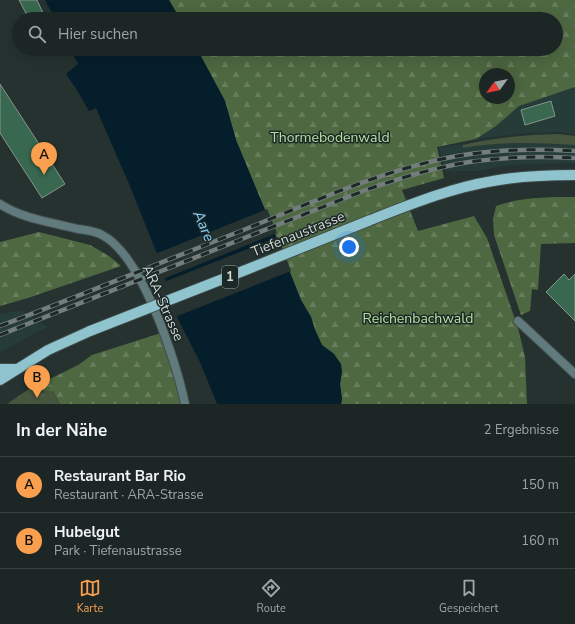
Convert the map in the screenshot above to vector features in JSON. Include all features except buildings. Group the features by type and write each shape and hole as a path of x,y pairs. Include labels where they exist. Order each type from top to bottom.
{"main road":[{"name":"Tiefenaustrasse","path":"0,380 15,369 68,340 408,205 449,191 492,181 546,175 575,175"},
{"path":"0,369 15,369"}],"street":[{"name":"ARA-Strasse","path":"0,204 10,211 28,217 101,235 117,247 133,268 144,287 164,332 180,382 185,404"},
{"path":"518,321 575,374"}],"shaded area":[{"path":"575,87 575,134 560,132 525,133 476,139 496,126 519,105"},
{"path":"499,140 575,140 575,163 503,166 478,171 445,171 439,147"},
{"path":"21,310 47,327 0,352 0,314"}],"green space":[{"path":"169,0 575,0 575,87 519,106 496,126 476,139 437,147 444,178 402,190 418,231 474,216 487,238 518,328 525,357 527,404 341,404 342,399 340,384 342,371 334,354 322,345 311,317 301,300 236,140 225,101 201,56 563,56 563,12 176,12"},
{"path":"559,134 575,136 575,145 505,143 463,148 463,145 499,138"},
{"path":"575,197 575,243 541,244 538,290 532,289 530,311 521,315 494,235 493,219 496,206 525,199"},
{"path":"39,232 90,245 109,256 121,266 0,306 0,242"},
{"path":"164,332 185,404 60,404 53,391 26,391 78,365 92,355"},
{"path":"26,391 53,391 60,404 7,404"}],"water":[{"path":"45,0 169,0 176,12 51,12"},
{"name":"Aare","path":"74,56 201,56 225,101 236,140 301,300 311,317 322,345 334,354 341,364 341,404 217,404 200,362 178,319 156,251 96,108 89,111 66,74 78,64"}],"pier":[{"path":"267,209 277,233 163,279 155,254"},
{"path":"278,237 291,271 175,317 164,282"}],"railway":[{"path":"0,326 318,199 417,165 458,156 491,152 524,150 575,151"},
{"path":"0,335 363,191 402,178 442,167 482,160 522,157 575,158"}],"place":[{"name":"Restaurant Bar Rio","path":"44,175"},
{"name":"Hubelgut","path":"37,398"}],"park label":[{"name":"Thormebodenwald","path":"330,137"},
{"name":"Reichenbachwald","path":"418,318"}]}
